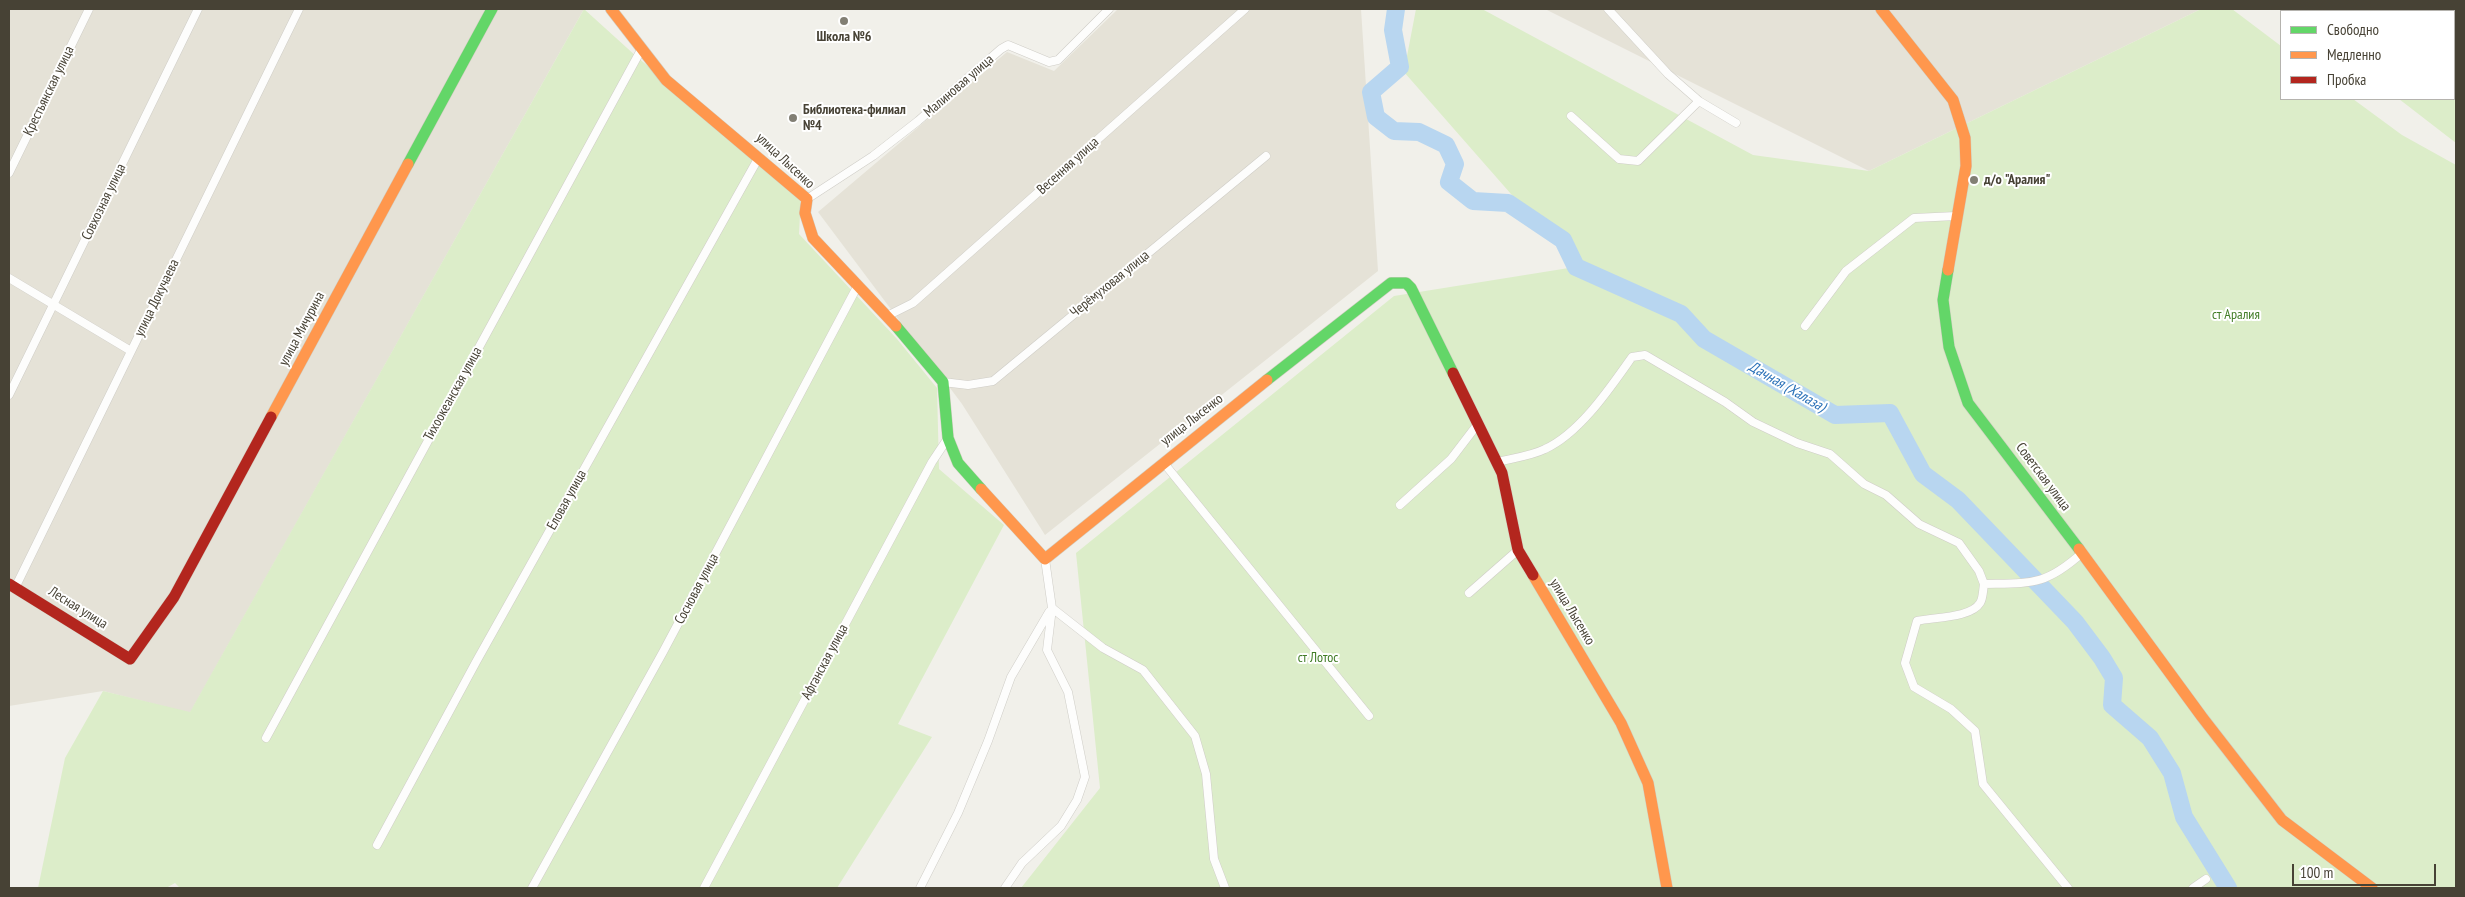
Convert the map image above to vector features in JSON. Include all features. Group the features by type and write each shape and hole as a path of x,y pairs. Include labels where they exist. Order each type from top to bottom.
{"street":[{"name":"Крестьянская улица","path":"9,172 89,9"},
{"name":"Совхозная улица","path":"9,395 198,9"},
{"name":"улица Докучаева","path":"12,586 131,351 299,9"},
{"name":"улица Мичурина","path":"130,659 174,597 492,9"},
{"name":"улица Лысенко","path":"611,9 640,50 666,80 759,157 807,200 806,213 814,238 857,287 887,316 943,382"},
{"name":"Малиновая улица","path":"807,200 873,156 911,127 1001,49 1008,45 1049,62 1058,60 1109,9"},
{"name":"Весенняя улица","path":"887,316 913,303 1245,9"},
{"path":"1608,9 1668,74 1699,101 1736,123"},
{"name":"Советская улица","path":"1881,9 1953,100 1965,138 1966,166 1943,300 1949,347 1968,402 2082,552 2202,717 2282,820 2372,888"},
{"name":"Тихоокеанская улица","path":"266,738 640,50"},
{"path":"1571,116 1619,159 1638,161 1699,101"},
{"name":"Черёмуховая улица","path":"943,382 968,385 993,381 1266,156"},
{"name":"Еловая улица","path":"378,845 476,662 759,157"},
{"path":"1806,326 1846,271 1914,218 1956,216"},
{"path":"9,278 131,351"},
{"name":"улица Лысенко","path":"1045,559 1163,462 1385,286 1400,282 1406,283 1411,288 1502,473 1518,550 1621,723 1648,783 1667,888"},
{"name":"Сосновая улица","path":"532,888 663,652 857,287"},
{"path":"1497,462 1543,450 1559,442 1582,422 1632,357 1646,355 1725,402 1753,422 1797,443 1830,454 1864,484 1886,494 1919,524 1959,543 1979,571 1984,584 1981,603 1969,613 1934,616 1917,621 1905,663 1914,687 1951,709 1975,732 1983,784 2068,888"},
{"path":"943,382 948,438 958,462 1045,559 1052,608 1047,650 1068,692 1085,777 1077,800 1061,826 1022,863 1005,888"},
{"path":"1400,505 1451,459 1477,425"},
{"name":"Афганская улица","path":"704,888 932,462 948,438"},
{"path":"1163,462 1369,716"},
{"path":"1469,593 1518,550"},
{"path":"1984,584 2034,583 2064,569 2082,552"},
{"name":"Лесная улица","path":"12,586 67,618 130,659"},
{"path":"920,888 958,813 988,741 1011,677 1052,608"},
{"path":"1052,608 1103,648 1143,670 1195,736 1206,774 1214,859 1225,888"},
{"path":"2193,888 2206,879"}],"shaded area":[{"path":"9,9 584,9 190,713 103,691 9,706"},
{"path":"1118,9 1361,9 1378,271 1045,535 962,404 818,212 1007,52 1054,71"},
{"path":"1545,9 2201,9 1869,171"}],"green space":[{"path":"584,9 637,57 801,195 799,234 897,339 937,388 939,469 1004,525 898,724 932,737 837,888 180,888 175,883 166,888 38,888 65,758 103,691 190,712"},
{"path":"1416,9 1482,9 1753,155 1869,171 2201,9 2232,9 2280,45 2280,100 2354,100 2402,135 2456,165 2456,888 1021,888 1100,788 1076,553 1394,296 1575,267 1404,72"},
{"path":"2283,9 2456,9 2456,143 2400,100 2455,100 2455,10"}],"waterway":[{"name":"Дачная (Халаза)","path":"1396,9 1393,30 1400,67 1371,92 1376,117 1394,131 1419,132 1446,145 1455,164 1449,182 1473,201 1508,203 1563,240 1576,267 1681,314 1704,339 1835,415 1890,413 1923,474 1958,500 2075,622 2102,658 2114,678 2112,705 2150,738 2172,773 2184,817 2228,888"}],"traffic: fast":[{"path":"408,164 492,9"},
{"path":"1948,270 1943,300 1949,347 1968,403 2079,549"},
{"path":"1267,380 1391,283 1406,283 1411,288 1453,373"},
{"path":"896,326 943,382 948,438 958,463 981,489"}],"traffic: slow":[{"path":"611,9 666,80 807,199 805,213 813,238 896,326"},
{"path":"1881,9 1953,100 1965,138 1966,166 1948,270"},
{"path":"271,417 408,164"},
{"path":"981,489 1045,559 1267,380"},
{"path":"2079,549 2202,717 2282,820 2372,888"},
{"path":"1533,575 1621,723 1648,783 1667,888"}],"traffic: jam":[{"path":"1453,373 1502,473 1518,550 1533,575"},
{"path":"9,584 130,659 174,597 271,417"}],"place":[{"name":"Школа №6","path":"844,21"},
{"name":"Библиотека-филиал №4","path":"793,118"},
{"name":"д/о \"Аралия\"","path":"1974,180"}],"park label":[{"name":"ст Аралия","path":"2236,315"},
{"name":"ст Лотос","path":"1318,658"}]}
